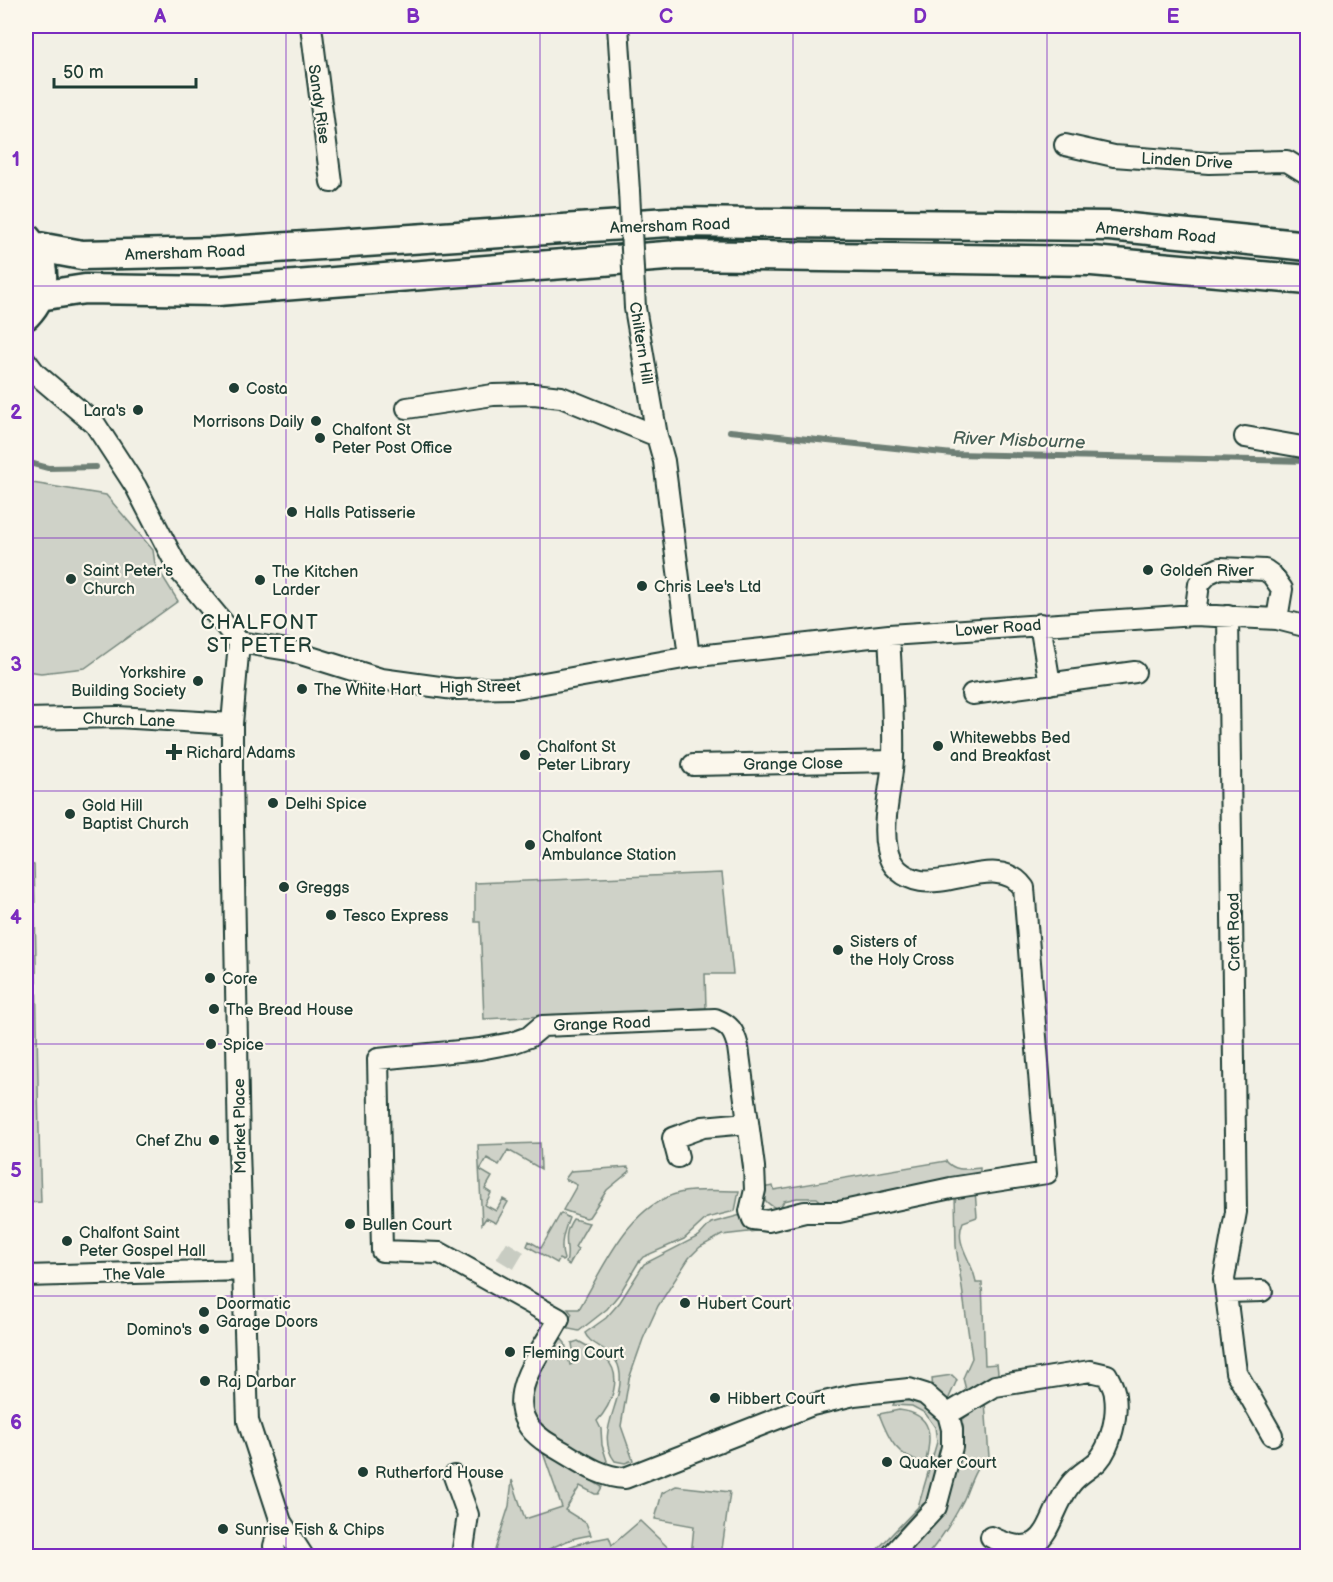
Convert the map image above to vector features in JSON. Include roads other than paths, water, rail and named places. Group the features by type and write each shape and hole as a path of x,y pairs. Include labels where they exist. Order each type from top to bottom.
{"highway":[{"name":"Amersham Road","path":"29,242 82,255 215,252 668,222 1110,226 1308,246"},
{"path":"29,242 41,262 43,279 32,305"},
{"name":"Amersham Road","path":"32,305 85,289 218,291 680,255 1092,261 1308,280"}],"street":[{"name":"Sandy Rise","path":"311,26 331,182"},
{"name":"Chiltern Hill","path":"618,26 635,308 657,436 664,461 688,657"},
{"name":"Linden Drive","path":"1065,145 1114,156 1209,163 1287,161 1308,174"},
{"path":"26,361 36,375 95,424 136,486 179,570 239,642 232,724"},
{"path":"407,408 492,395 534,394 561,397 657,436"},
{"path":"1245,437 1308,448"},
{"path":"1195,615 1197,591 1203,578 1220,568 1265,570 1272,575 1282,589 1277,619"},
{"name":"Lower Road","path":"688,657 889,635 1195,615 1277,619 1308,627"},
{"name":"Croft Road","path":"1228,616 1236,1212 1224,1279 1236,1371 1272,1436"},
{"path":"1040,624 1050,684"},
{"name":"Grange Road","path":"889,635 893,760 886,833 887,850 893,866 905,876 923,881 992,873 1006,874 1017,879 1024,888 1047,1173 951,1188 839,1212 805,1212 768,1221 753,1219 750,1211 755,1190 754,1167 738,1047 734,1033 727,1024 715,1019 542,1026 530,1036 512,1043 480,1049 378,1059 382,1251 440,1253 559,1319 525,1379 520,1395 522,1409 529,1426 542,1439 613,1478 625,1478 812,1405 854,1395 909,1389 925,1394 948,1414"},
{"name":"High Street","path":"239,642 288,650 381,679 454,689 516,688 688,657"},
{"path":"972,694 1135,672"},
{"name":"Church Lane","path":"26,719 118,717 232,724"},
{"name":"Market Place","path":"232,724 248,1421 281,1522 303,1557"},
{"name":"Grange Close","path":"693,765 893,760"},
{"path":"678,1157 673,1138 703,1127 747,1123"},
{"name":"The Vale","path":"26,1276 243,1270"},
{"path":"1226,1292 1262,1291"},
{"path":"891,1557 936,1507 952,1446 952,1429 948,1414 995,1386 1090,1371 1107,1375 1116,1395 1114,1428 1100,1459 1070,1485 1046,1534 1035,1543 1023,1546 1005,1544 991,1537"},
{"path":"454,1476 468,1515 462,1557"},
{"path":"276,1557 274,1546 281,1522"}],"waterway":[{"name":"River Misbourne","path":"730,431 953,454 1308,461"},
{"name":"River Misbourne","path":"26,462 48,468 96,467"}],"tunnel":[{"path":"505,1264 519,1241"}],"place":[{"name":"Costa","path":"234,388"},
{"name":"Lara's","path":"138,410"},
{"name":"Morrisons Daily","path":"316,421"},
{"name":"Chalfont St Peter Post Office","path":"320,438"},
{"name":"Halls Patisserie","path":"292,512"},
{"name":"Golden River","path":"1148,570"},
{"name":"Saint Peter's Church","path":"71,579"},
{"name":"The Kitchen Larder","path":"260,580"},
{"name":"Chris Lee's Ltd","path":"642,586"},
{"name":"Yorkshire Building Society","path":"198,681"},
{"name":"The White Hart","path":"302,689"},
{"name":"Whitewebbs Bed and Breakfast","path":"938,746"},
{"name":"Richard Adams","path":"174,752"},
{"name":"Chalfont St Peter Library","path":"525,755"},
{"name":"Delhi Spice","path":"273,803"},
{"name":"Gold Hill Baptist Church","path":"70,814"},
{"name":"Chalfont Ambulance Station","path":"530,845"},
{"name":"Greggs","path":"284,887"},
{"name":"Tesco Express","path":"331,915"},
{"name":"Sisters of the Holy Cross","path":"838,950"},
{"name":"Core","path":"210,978"},
{"name":"The Bread House","path":"214,1009"},
{"name":"Spice","path":"211,1044"},
{"name":"Chef Zhu","path":"214,1140"},
{"name":"Bullen Court","path":"350,1224"},
{"name":"Chalfont Saint Peter Gospel Hall","path":"67,1241"},
{"name":"Hubert Court","path":"685,1303"},
{"name":"Doormatic Garage Doors","path":"204,1312"},
{"name":"Domino's","path":"204,1329"},
{"name":"Fleming Court","path":"510,1352"},
{"name":"Raj Darbar","path":"205,1381"},
{"name":"Hibbert Court","path":"715,1398"},
{"name":"Quaker Court","path":"887,1462"},
{"name":"Rutherford House","path":"363,1472"},
{"name":"Sunrise Fish & Chips","path":"223,1529"}],"district":[{"name":"CHALFONT ST PETER","path":"260,634"}]}
